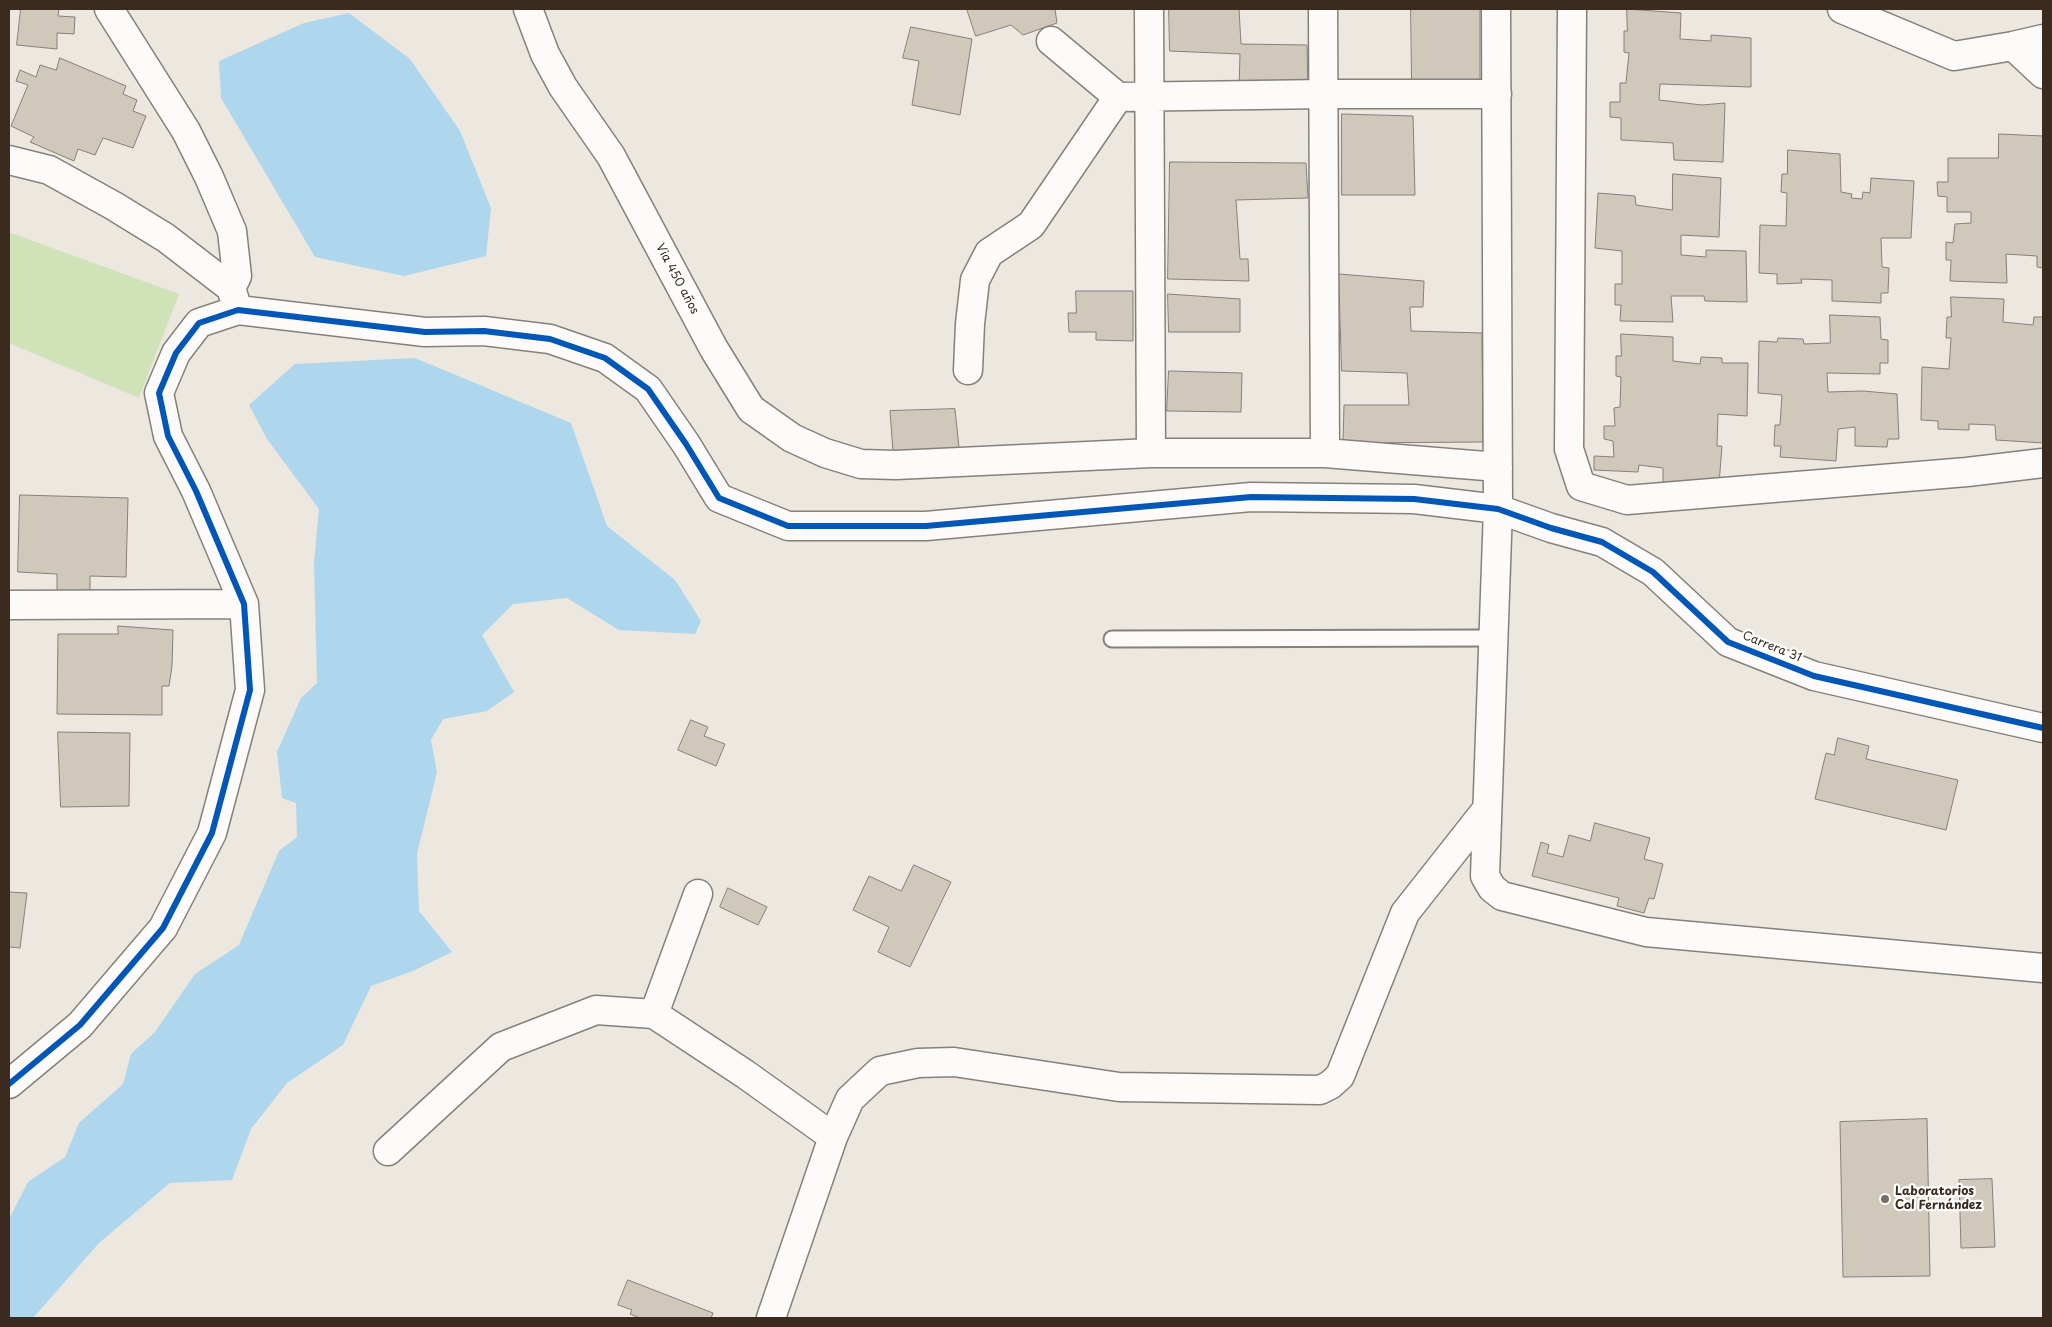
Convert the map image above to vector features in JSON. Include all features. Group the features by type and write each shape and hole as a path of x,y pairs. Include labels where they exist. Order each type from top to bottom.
{"street":[{"path":"109,9 186,131 232,231 237,276 235,299"},
{"name":"Via 450 años","path":"528,9 545,54 563,87 611,156 714,349 751,409 792,438 825,453 861,464 896,465 1151,453 1325,453 1498,467"},
{"path":"1149,9 1151,453"},
{"path":"1323,9 1325,453"},
{"path":"1496,9 1498,510 1486,876 1492,888 1502,896 1646,932 2043,968"},
{"path":"1572,9 1569,449 1581,486 1627,500 1968,472 2043,463"},
{"path":"1842,9 1954,56 2043,39"},
{"path":"1051,41 1118,97 1497,94"},
{"path":"2013,46 2043,74"},
{"path":"968,370 975,280 990,253 1031,226 1118,97"},
{"path":"9,160 49,170 114,206 166,238 235,299"},
{"path":"9,1084 80,1025 163,928 212,833 250,690 244,604 196,491 168,436 159,393 176,352 199,323 235,299"},
{"name":"Carrera 31","path":"235,299 425,332 484,331 550,339 605,358 648,389 686,444 719,498 788,526 926,526 1251,497 1414,499 1498,510 1551,528 1602,542 1652,572 1728,642 1814,676 2043,728"},
{"path":"9,605 244,604"},
{"path":"770,1318 833,1138 850,1098 880,1071 918,1063 954,1062 1119,1087 1320,1090 1330,1085 1340,1076 1405,913 1487,809"},
{"path":"654,1014 698,894"},
{"path":"388,1151 501,1047 596,1010 654,1014 745,1074 833,1138"}],"lane":[{"path":"1112,639 1493,638"}],"green space":[{"path":"11,233 179,294 139,398 9,343 9,238"}],"water":[{"path":"349,13 410,59 460,131 491,208 486,256 404,276 315,257 221,98 219,61 304,23"},
{"path":"415,358 571,423 607,526 675,580 701,621 695,634 619,630 567,598 513,604 482,635 514,692 487,711 443,719 431,740 437,772 417,854 419,911 452,952 413,971 371,986 343,1045 287,1083 251,1129 232,1180 170,1183 99,1243 33,1318 9,1318 9,1219 28,1182 65,1157 79,1123 123,1084 131,1054 155,1032 195,974 239,945 279,851 297,837 296,803 282,798 277,752 301,698 317,683 314,563 319,509 267,439 249,405 295,364"}],"building":[{"path":"21,9 59,9 58,16 75,17 74,34 57,33 57,49 17,45"},
{"path":"967,9 1055,9 1057,23 1023,35 1011,25 976,36"},
{"path":"1169,9 1239,9 1241,44 1307,45 1308,87 1239,89 1240,54 1170,51"},
{"path":"1411,9 1480,9 1480,83 1412,84"},
{"path":"1627,9 1681,13 1680,39 1711,41 1711,35 1751,38 1751,87 1660,84 1659,100 1702,105 1725,103 1723,162 1674,160 1673,143 1621,140 1621,118 1610,117 1610,102 1620,102 1620,83 1626,83 1629,53 1624,52 1624,31 1627,31"},
{"path":"911,27 972,39 960,115 912,105 919,61 903,58"},
{"path":"60,58 126,86 123,94 137,100 133,111 146,116 133,148 103,138 95,155 78,149 74,161 30,142 34,137 11,126 28,85 16,81 20,70 36,77 40,65 56,70"},
{"path":"1342,114 1413,116 1415,195 1342,195"},
{"path":"1999,134 2043,136 2043,268 2037,267 2037,256 2006,254 2007,283 1950,281 1951,260 1946,260 1946,242 1953,243 1955,224 1971,223 1971,212 1947,212 1947,197 1938,196 1937,182 1948,182 1948,158 1998,158"},
{"path":"1788,150 1840,154 1841,192 1852,194 1851,198 1862,199 1863,192 1870,193 1871,178 1914,181 1911,238 1881,238 1882,267 1889,268 1888,293 1881,293 1881,303 1832,301 1832,280 1801,279 1802,283 1777,284 1777,274 1759,273 1760,225 1786,226 1787,193 1781,192 1782,174 1787,174"},
{"path":"1170,162 1306,163 1308,198 1236,200 1240,259 1248,259 1249,281 1168,279"},
{"path":"1673,174 1721,178 1719,237 1681,235 1681,255 1706,257 1706,250 1746,251 1747,302 1705,301 1704,296 1671,296 1673,322 1620,321 1621,305 1615,305 1615,284 1622,284 1622,251 1595,248 1598,193 1635,196 1636,205 1672,210"},
{"path":"1339,274 1424,281 1423,307 1410,307 1411,331 1482,333 1483,442 1343,443 1344,405 1409,405 1407,373 1342,371"},
{"path":"1076,291 1133,291 1133,341 1096,340 1096,332 1069,332 1068,313 1076,313"},
{"path":"1168,294 1240,299 1240,332 1169,332"},
{"path":"1951,297 2004,299 2003,322 2033,325 2034,317 2043,317 2043,443 1996,440 1995,425 1969,424 1969,430 1938,429 1938,421 1921,420 1922,367 1949,369 1951,338 1946,338 1947,317 1951,317"},
{"path":"1830,315 1880,317 1881,339 1888,340 1888,363 1880,363 1880,374 1827,373 1828,392 1863,391 1897,394 1899,439 1888,439 1887,447 1855,446 1855,427 1838,429 1836,461 1780,457 1781,446 1774,446 1775,425 1780,425 1782,395 1758,393 1759,341 1777,342 1778,338 1803,339 1804,344 1830,343"},
{"path":"1621,334 1673,337 1673,361 1700,364 1701,357 1722,358 1722,363 1748,363 1747,416 1718,414 1717,446 1722,446 1719,484 1663,482 1663,468 1639,465 1638,472 1594,470 1594,456 1614,457 1613,441 1604,439 1604,426 1615,426 1614,408 1620,407 1621,377 1616,376 1616,356 1621,356"},
{"path":"1169,371 1242,373 1241,412 1167,411"},
{"path":"955,409 959,448 893,452 890,411"},
{"path":"20,495 128,498 126,577 90,576 90,595 57,594 57,574 18,572"},
{"path":"118,626 173,630 172,666 169,686 162,686 162,715 57,714 58,634 118,634"},
{"path":"691,720 708,727 704,736 725,744 716,766 678,750"},
{"path":"58,732 130,733 129,806 61,807"},
{"path":"1838,738 1869,746 1866,759 1958,780 1946,830 1815,799 1826,753 1834,755"},
{"path":"1595,823 1650,838 1644,859 1663,864 1654,899 1649,898 1644,913 1617,906 1619,898 1532,876 1541,842 1549,845 1547,853 1563,857 1569,835 1590,841"},
{"path":"914,865 951,882 910,967 878,952 889,927 853,910 869,876 901,891"},
{"path":"728,888 767,907 758,925 720,907"},
{"path":"9,892 27,893 20,948 9,947"},
{"name":"Laboratorios Col Fernández","path":"1927,1119 1930,1276 1843,1277 1840,1122"},
{"path":"1992,1179 1995,1247 1961,1248 1959,1180"},
{"path":"628,1280 713,1313 711,1318 640,1318 630,1314 632,1310 618,1305"}],"cycle path":[{"path":"9,1084 80,1025 163,928 212,833 250,690 244,604 196,491 168,436 159,393 176,353 199,323 238,310 425,332 484,331 550,339 605,358 648,389 686,444 719,498 788,526 926,526 1251,497 1414,499 1498,509 1551,528 1602,542 1653,572 1728,642 1814,676 2043,728"}],"place":[{"name":"Laboratorios Col Fernández","path":"1885,1199"}]}
